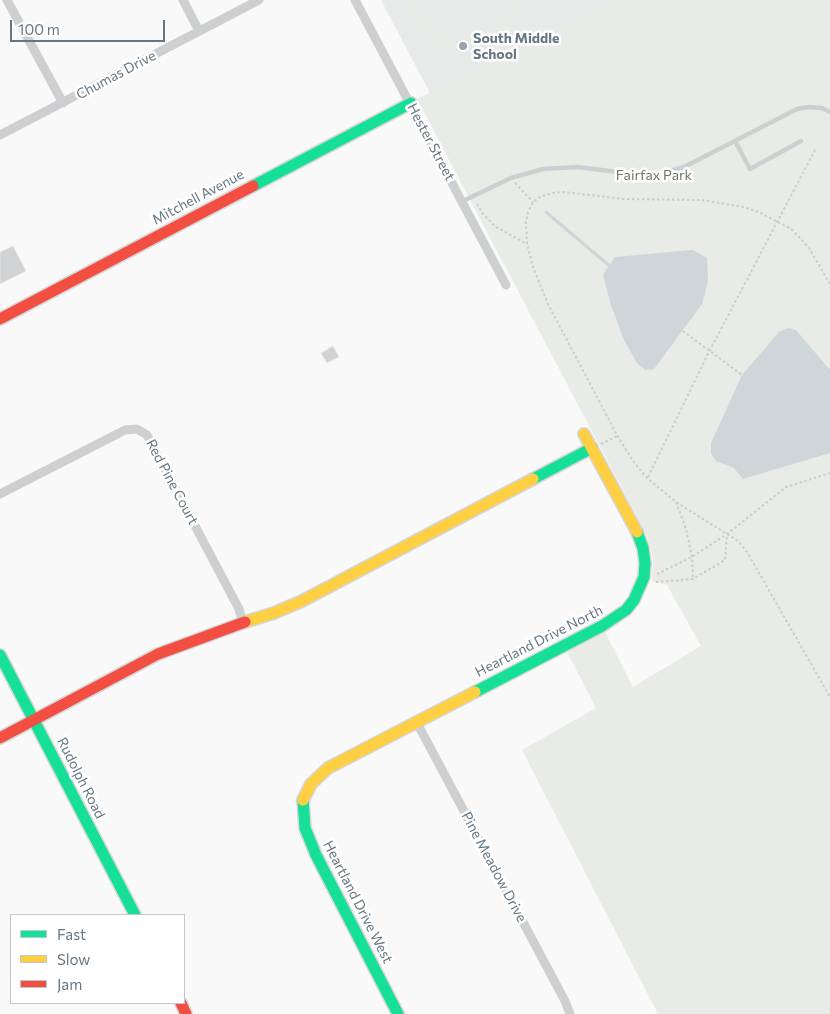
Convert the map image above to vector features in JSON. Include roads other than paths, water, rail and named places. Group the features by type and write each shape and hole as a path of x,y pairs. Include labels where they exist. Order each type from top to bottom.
{"street":[{"path":"7,0 63,103"},
{"path":"183,0 199,31"},
{"name":"Chumas Drive","path":"0,135 259,0"},
{"name":"Hester Street","path":"355,0 411,102 506,285"},
{"name":"Mitchell Avenue","path":"0,319 411,102"},
{"name":"Red Pine Court","path":"0,494 125,430 137,429 147,435 239,610 243,623"},
{"name":"Heartland Drive North","path":"302,801 311,784 328,768 614,619 626,610 634,600 644,577 643,548 638,534 584,434"},
{"path":"0,738 158,654 186,642 274,613 302,601 592,448"},
{"name":"Rudolph Road","path":"0,655 134,914"},
{"name":"Pine Meadow Drive","path":"416,721 570,1014"},
{"name":"Heartland Drive West","path":"302,801 305,828 316,855 398,1014"}],"lane":[{"path":"463,202 511,178 543,169 577,167 635,174 663,173 684,167 797,109 809,107 822,108 830,112"},
{"path":"735,141 750,169 801,141"}],"waterway":[{"path":"546,212 612,268"}],"place":[{"name":"South Middle School","path":"463,46"}],"park label":[{"name":"Fairfax Park","path":"654,175"}]}
